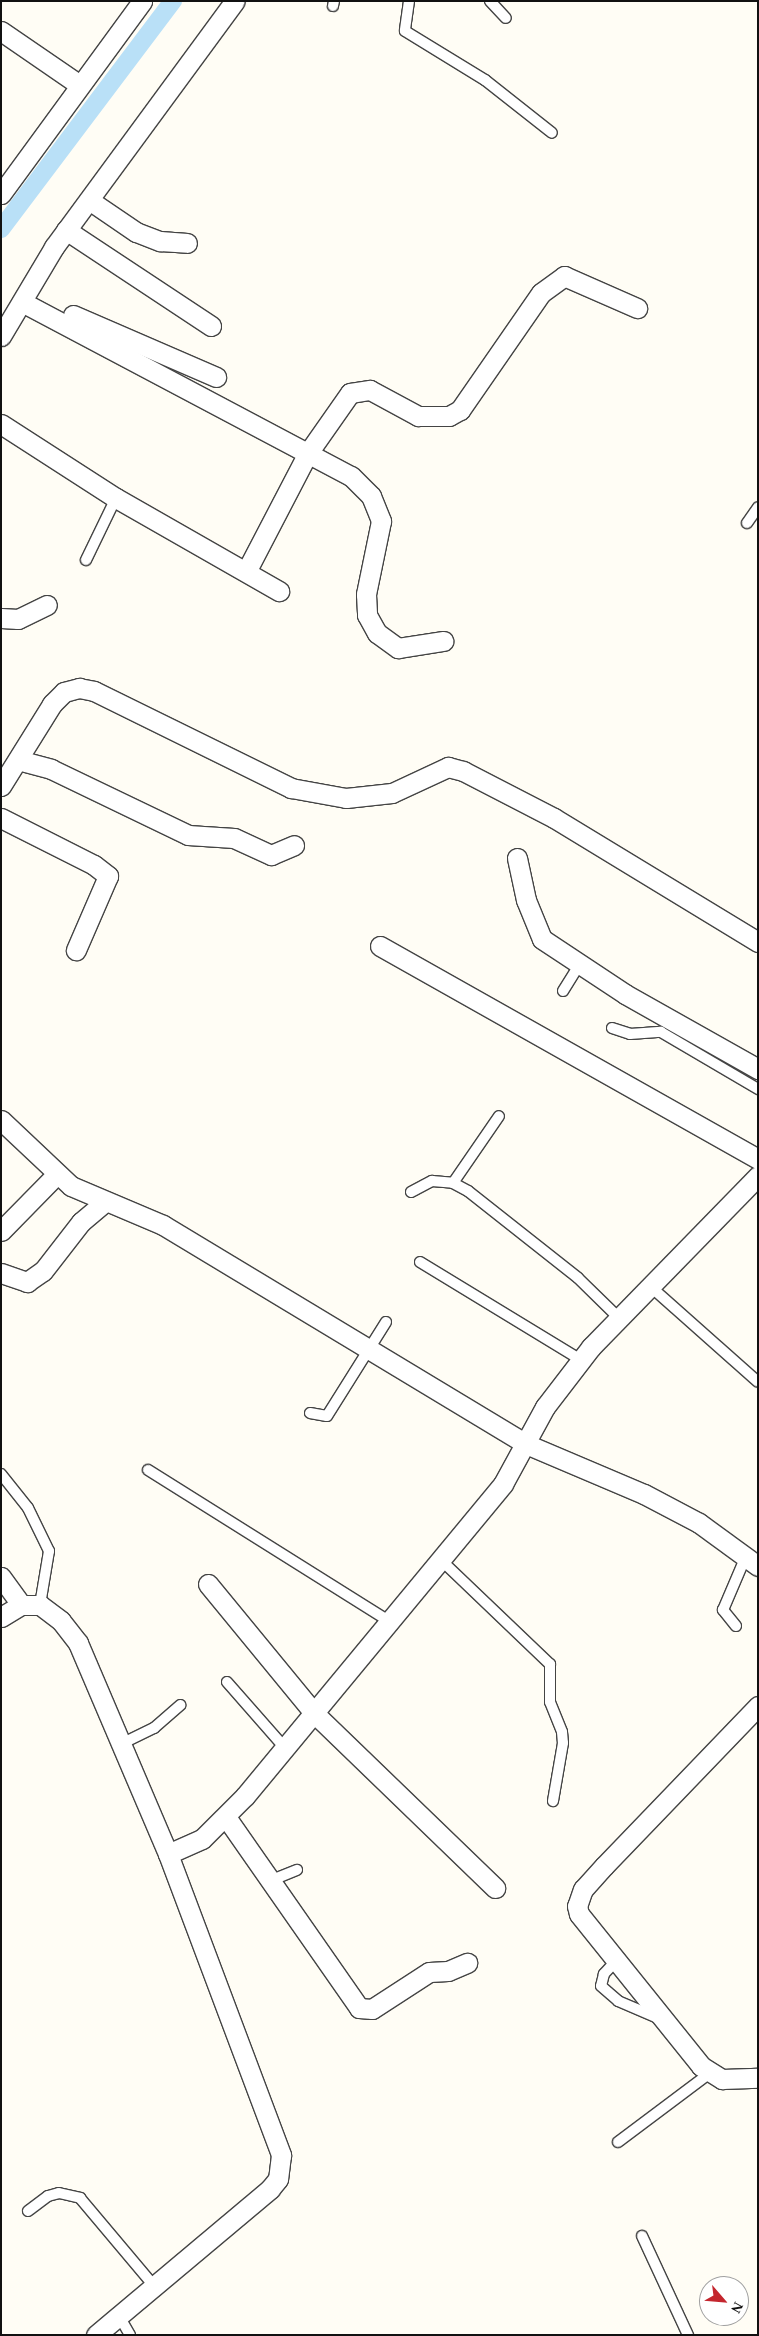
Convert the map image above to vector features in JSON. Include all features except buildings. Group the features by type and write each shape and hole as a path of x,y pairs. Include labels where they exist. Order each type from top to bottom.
{"street":[{"path":"1,194 78,84 142,1"},
{"path":"1,336 30,306 66,230 235,1"},
{"path":"1,31 78,84"},
{"path":"89,200 136,232 160,241 187,243"},
{"path":"66,230 211,326"},
{"path":"246,570 308,453 350,393 370,390 418,416 449,416 460,410 541,292 564,276 637,308"},
{"path":"30,306 59,309 216,377"},
{"path":"30,306 352,476 371,496 381,521 366,594 367,615 377,633 398,648 443,642"},
{"path":"1,424 116,498 246,570 279,591"},
{"path":"1,618 18,619 47,605"},
{"path":"1,786 52,704 64,692 80,688 94,691 291,788 346,798 392,793 448,767 463,770 554,818 758,942"},
{"path":"18,760 51,769 188,835 234,838 271,855 294,845"},
{"path":"1,818 94,865 108,876 76,950"},
{"path":"517,858 535,929 554,950 758,1069"},
{"path":"380,946 758,1159"},
{"path":"1,1120 57,1174 105,1202 164,1225 371,1347 526,1444 644,1494 699,1523 752,1561"},
{"path":"1,1231 57,1174"},
{"path":"168,1854 202,1839 226,1817 503,1484 545,1406 581,1360 619,1318 758,1176"},
{"path":"1,1273 27,1282 43,1271 81,1222 105,1202"},
{"path":"1,1577 22,1605"},
{"path":"208,1584 314,1712 494,1888"},
{"path":"1,1617 22,1605 40,1605 61,1621 78,1643 168,1854 281,2155 281,2167 270,2189 96,2335"},
{"path":"758,1706 578,1897 579,1914 664,2021 710,2073 735,2081 758,2078"},
{"path":"226,1817 272,1880 321,1957 359,2008 372,2010 430,1972 448,1971 467,1963"}],"lane":[{"path":"408,1 404,22 410,36 485,80 552,133"},
{"path":"490,1 506,18"},
{"path":"86,560 116,498"},
{"path":"747,523 758,507"},
{"path":"563,991 579,965"},
{"path":"612,1028 630,1034 661,1032 758,1089"},
{"path":"452,1183 499,1116"},
{"path":"411,1192 432,1181 452,1183 468,1191 578,1278 619,1318"},
{"path":"420,1262 581,1360"},
{"path":"650,1286 758,1382"},
{"path":"310,1413 327,1416 386,1322"},
{"path":"148,1470 389,1621"},
{"path":"1,1474 28,1508 49,1551 40,1605"},
{"path":"441,1560 550,1664 550,1702 562,1732 563,1743 553,1801"},
{"path":"736,1626 723,1610 752,1561"},
{"path":"227,1682 285,1748"},
{"path":"121,1744 154,1728 180,1706"},
{"path":"272,1880 297,1870"},
{"path":"616,1962 604,1974 601,1986 618,2001 664,2021"},
{"path":"618,2142 710,2073"},
{"path":"28,2211 48,2196 59,2193 80,2198 154,2286"},
{"path":"642,2236 688,2335"},
{"path":"119,2316 130,2335"}],"waterway":[{"path":"1,229 173,1"}]}
